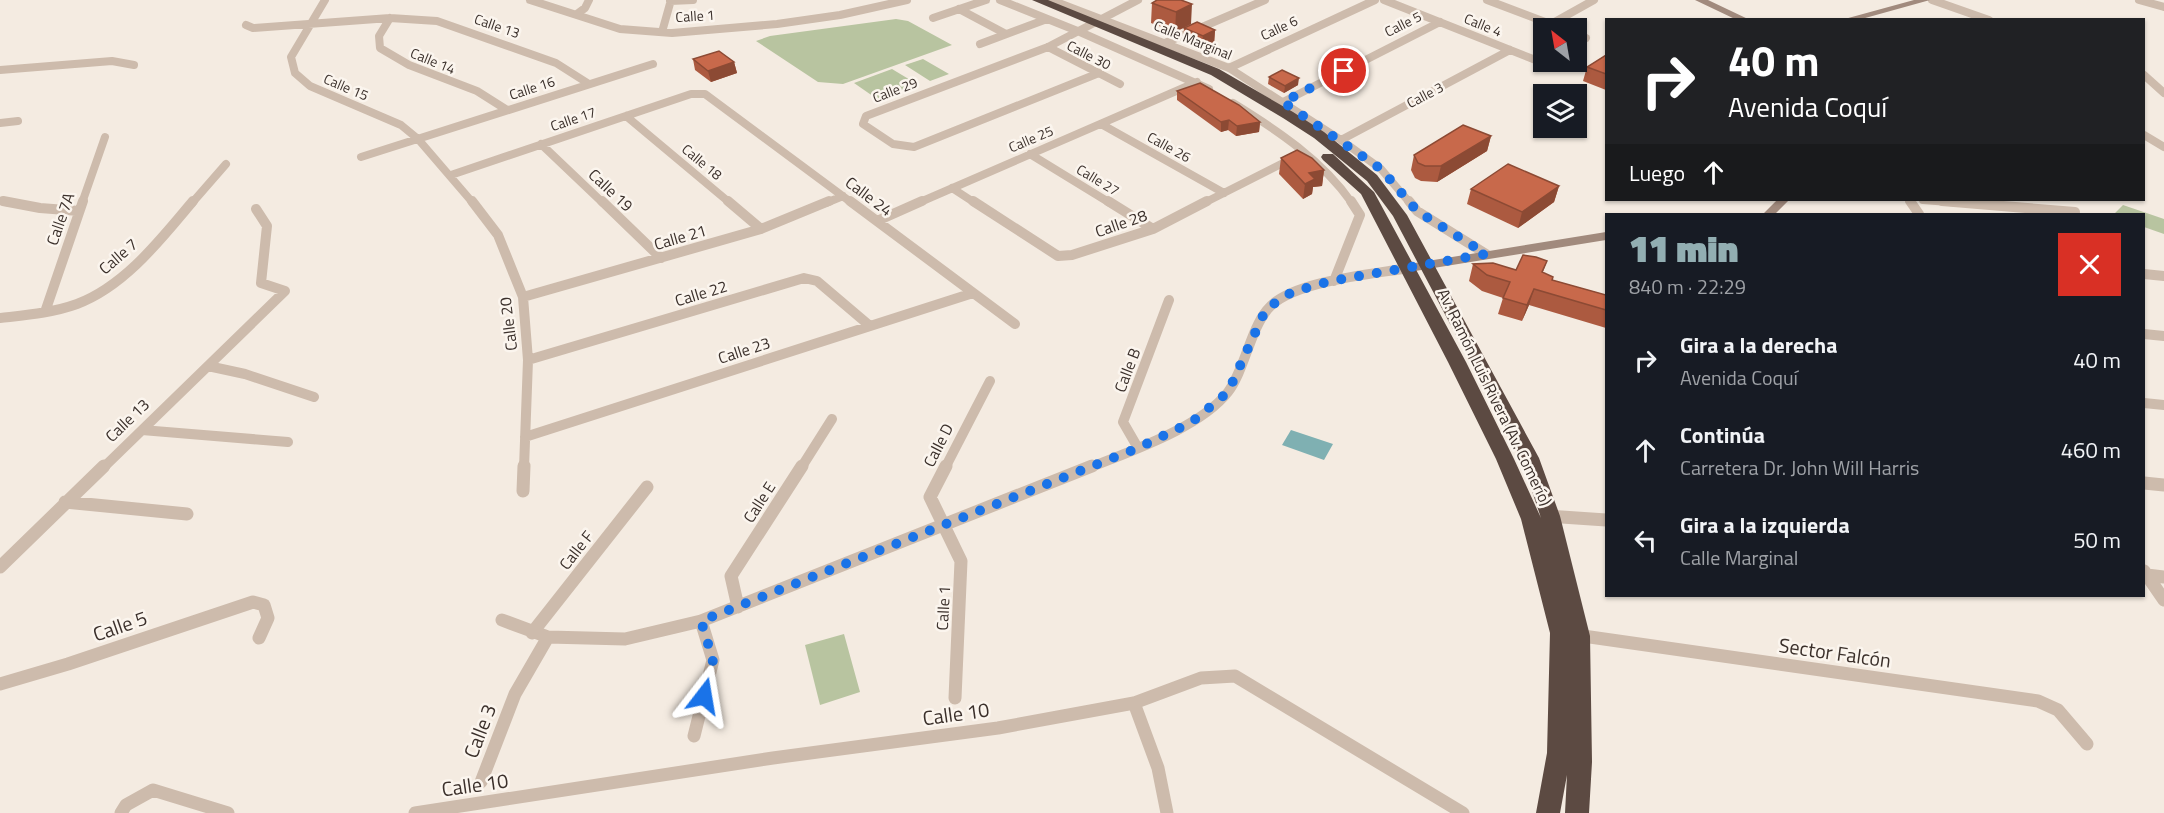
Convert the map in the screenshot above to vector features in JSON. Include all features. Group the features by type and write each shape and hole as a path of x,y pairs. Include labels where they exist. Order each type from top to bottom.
{"highway":[{"name":"Av. Ramón Luis Rivera (Av. Comerío)","path":"1021,0 1215,72 1319,135 1372,178 1400,215 1418,266 1529,515 1570,635 1559,753 1548,813"},
{"name":"Av. Ramón Luis Rivera (Av. Comerío)","path":"1038,0 1091,25"},
{"name":"Av. Ramón Luis Rivera (Av. Comerío)","path":"1418,266 1530,458 1550,516 1570,635 1580,762 1577,813"}],"street":[{"name":"Calle 15","path":"325,0 291,57 295,73 310,86 401,125 418,139 451,175"},
{"path":"530,0 620,29 662,32 670,1 693,0"},
{"path":"577,14 585,8 589,0"},
{"name":"Calle 1","path":"662,32 701,32 777,24 840,15 908,0"},
{"path":"933,18 986,0"},
{"name":"Calle Marginal","path":"999,0 1047,19 1091,25 1165,43 1229,68 1341,140 1381,169 1417,211 1486,254"},
{"name":"Calle Marginal","path":"1051,0 1091,25 1215,92"},
{"name":"Calle 29","path":"1099,73 914,147 903,148 894,145 863,124 866,116 1048,47 1138,0"},
{"path":"1165,43 1265,0"},
{"name":"Calle 6","path":"1229,68 1375,0"},
{"name":"Calle 4","path":"1384,0 1533,59"},
{"path":"1487,0 1535,18"},
{"path":"1562,18 1594,0"},
{"path":"1700,0 1741,18"},
{"path":"1853,18 1924,0"},
{"path":"1932,0 1983,18"},
{"path":"2139,0 2164,7"},
{"path":"959,9 1006,34"},
{"name":"Calle 13","path":"246,25 253,28 390,18 437,21 556,63 589,84"},
{"name":"Calle 14","path":"390,18 379,36 380,48 409,65 477,91 507,110"},
{"path":"980,44 1047,19"},
{"name":"Calle 5","path":"1283,102 1440,22"},
{"name":"Calle 30","path":"1048,47 1120,84"},
{"name":"Calle 3","path":"1341,140 1510,50"},
{"path":"0,70 112,62 134,65"},
{"name":"Calle 16","path":"360,157 653,64"},
{"path":"2145,76 2162,90"},
{"name":"Calle 25","path":"877,221 1197,82"},
{"name":"Calle 17","path":"451,175 691,94 705,94"},
{"name":"Calle 24","path":"705,94 1015,324"},
{"path":"1223,98 1250,113 1304,153 1348,196 1360,215 1334,281"},
{"name":"Calle 18","path":"626,116 761,229"},
{"path":"0,123 18,121"},
{"name":"Calle 26","path":"1101,124 1224,193"},
{"path":"2145,136 2164,147"},
{"name":"Calle 7A","path":"45,312 105,137"},
{"name":"Calle 19","path":"541,144 661,258"},
{"name":"Calle 28","path":"952,188 1058,256 1072,255 1153,229 1304,153"},
{"name":"Calle 27","path":"1030,154 1153,229"},
{"name":"Calle 7","path":"0,318 67,308 90,298 137,263 225,164"},
{"name":"Calle 20","path":"451,175 498,235 523,297 528,360 523,491"},
{"name":"Calle 21","path":"523,297 761,229 843,196"},
{"path":"0,201 40,208 79,211"},
{"path":"1770,213 1782,201"},
{"path":"1935,201 2075,212"},
{"name":"Calle 13","path":"0,567 285,291 261,283 267,226 255,209"},
{"path":"502,620 548,637 625,639 701,621 1138,448 1192,422 1228,392 1266,309 1292,292 1334,281 1418,266 1605,236"},
{"path":"2145,274 2164,276"},
{"name":"Calle 22","path":"528,360 804,278 817,281 870,326"},
{"name":"Calle 23","path":"525,437 973,293"},
{"name":"Calle B","path":"1138,448 1123,422 1169,300"},
{"path":"2145,334 2164,336"},
{"path":"208,366 245,374 314,397"},
{"name":"Calle D","path":"942,525 930,497 990,381"},
{"path":"2145,403 2164,405"},
{"name":"Calle E","path":"738,607 731,576 832,419"},
{"path":"142,430 288,442"},
{"path":"2145,483 2164,485"},
{"name":"Calle F","path":"532,633 647,487"},
{"path":"65,502 187,514"},
{"path":"1529,515 1605,520"},
{"name":"Calle 1","path":"942,525 961,561 955,698"},
{"path":"2145,573 2164,577"},
{"path":"2145,573 2164,600"},
{"name":"Calle 5","path":"0,684 68,664 253,602 264,605 268,618 259,638"},
{"path":"694,736 713,660 701,621"},
{"name":"Sector Falcón","path":"1570,635 2038,701 2058,710 2087,744"},
{"name":"Calle 3","path":"481,782 515,694 548,637"},
{"name":"Calle 10","path":"415,813 773,758 998,728 1134,704 1201,678 1235,676 1463,813"},
{"path":"1134,704 1158,768 1167,813"},
{"path":"121,813 126,805 153,790 228,813"}],"green space":[{"path":"896,19 908,21 952,45 843,84 818,82 756,41 770,36"},
{"path":"923,59 949,74 930,81 905,65"},
{"path":"892,69 912,81 913,86 877,99 854,83"},
{"path":"2123,205 2164,219 2164,234 2145,227 2145,213 2115,213"},
{"path":"844,634 860,692 820,705 805,645"}],"water":[{"path":"1291,430 1333,444 1324,460 1282,445"}],"building":[{"path":"1157,0 1181,0 1192,4 1176,12 1152,3"},
{"path":"1197,22 1215,30 1203,36 1184,28"},
{"path":"719,51 734,62 708,71 693,59"},
{"path":"1605,56 1605,74 1587,67"},
{"path":"1282,70 1299,78 1285,86 1269,77"},
{"path":"1200,83 1239,105 1260,122 1237,126 1229,120 1221,122 1177,91"},
{"path":"1463,125 1491,136 1441,166 1425,166 1418,163 1414,155"},
{"path":"1297,150 1312,158 1324,170 1309,173 1315,179 1305,184 1281,158"},
{"path":"1508,164 1559,186 1522,212 1471,189"},
{"path":"1523,255 1547,261 1542,272 1553,277 1552,280 1605,295 1605,310 1534,289 1527,305 1503,298 1510,282 1487,275 1473,264 1493,263 1516,270"}],"route":[{"path":"704,696 713,660 701,621 1138,448 1192,422 1228,392 1266,309 1292,292 1331,281 1486,254 1417,211 1381,169 1283,102 1344,71"}]}
